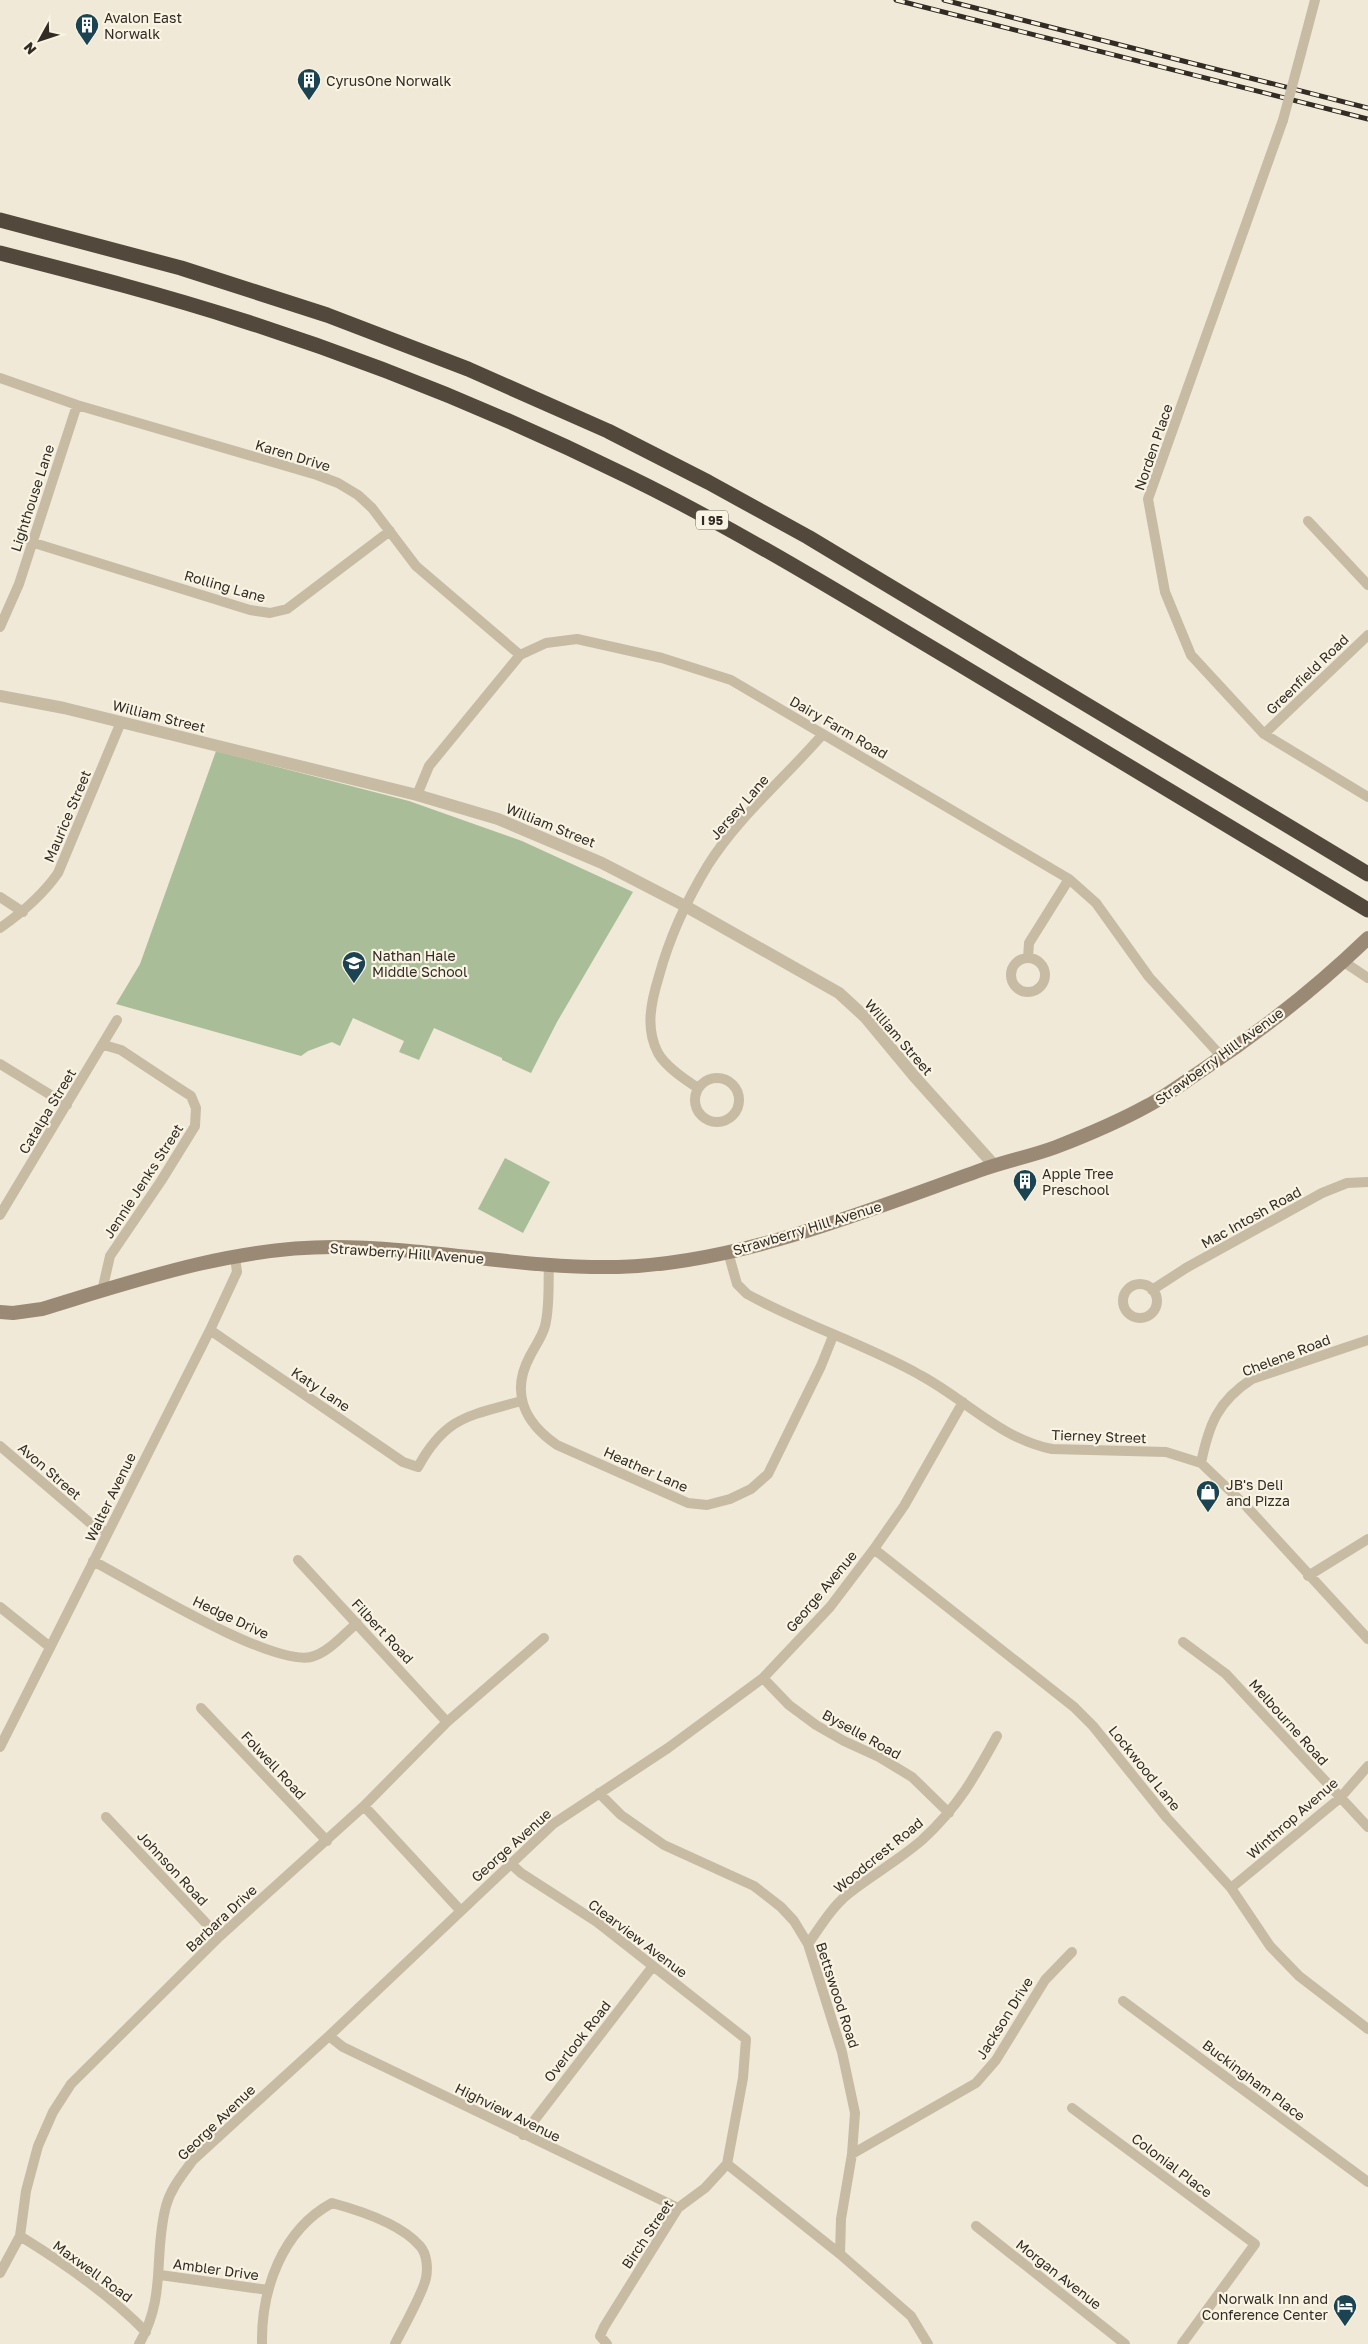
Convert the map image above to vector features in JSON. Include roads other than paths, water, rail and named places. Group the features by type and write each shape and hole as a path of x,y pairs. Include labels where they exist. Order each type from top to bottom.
{"highway":[{"name":"I 95","path":"0,220 181,268 327,315 468,369 624,439 708,482 808,537 1368,874"},
{"name":"I 95","path":"0,253 206,309 322,347 489,412 628,476 702,514 809,575 1368,910"}],"main road":[{"name":"Strawberry Hill Avenue","path":"0,1312 42,1309 210,1260 235,1258 292,1248 336,1247 440,1253 549,1264 618,1266 662,1262 728,1252 786,1236 994,1165 1054,1148 1150,1106 1222,1057 1344,962 1368,938"}],"street":[{"name":"Norden Place","path":"1316,0 1283,120 1148,500 1165,592 1191,655 1264,734 1368,797"},
{"name":"Karen Drive","path":"0,378 77,405 317,475 338,483 365,502 416,566 520,655"},
{"name":"Lighthouse Lane","path":"0,627 19,584 31,542 77,405"},
{"path":"1308,522 1368,585"},
{"name":"Rolling Lane","path":"31,542 250,610 270,613 287,609 390,531"},
{"name":"Greenfield Road","path":"1264,734 1368,634"},
{"name":"Dairy Farm Road","path":"418,795 429,766 520,655 546,643 577,639 662,658 731,680 1069,879 1096,903 1149,977 1222,1057"},
{"name":"William Street","path":"0,696 64,708 418,795 498,819 560,844 621,872 839,993 865,1017 914,1076 994,1165"},
{"name":"Maurice Street","path":"0,928 23,912 42,894 65,860 121,722"},
{"name":"Jersey Lane","path":"698,1088 681,1077 658,1054 650,1029 650,1012 667,946 708,866 736,828 823,734"},
{"path":"1028,958 1029,943 1069,879"},
{"path":"0,897 23,912"},
{"path":"1344,962 1368,978"},
{"name":"Catalpa Street","path":"1,1210 67,1105 117,1020"},
{"name":"Jennie Jenks Street","path":"102,1291 110,1256 161,1181 195,1126 196,1108 191,1096 121,1050 104,1044"},
{"path":"0,1064 67,1105"},
{"path":"715,1077 729,1081 734,1086 739,1100 734,1113 722,1121 708,1120 697,1110 695,1103 698,1088 702,1083 715,1077"},
{"name":"Mac Intosh Road","path":"1152,1290 1186,1268 1322,1193 1347,1183 1368,1182"},
{"name":"Tierney Street","path":"728,1252 737,1284 748,1294 833,1336 920,1375 1007,1433 1035,1446 1052,1449 1166,1452 1201,1462 1247,1507 1308,1576 1368,1639"},
{"name":"Walter Avenue","path":"0,1747 210,1330 237,1272 235,1258"},
{"path":"521,1401 520,1390 525,1368 546,1324 549,1264"},
{"name":"Katy Lane","path":"210,1330 403,1462 418,1467 432,1443 449,1426 478,1413 521,1401"},
{"name":"Heather Lane","path":"521,1401 530,1419 541,1434 557,1445 688,1503 707,1505 730,1499 751,1488 768,1474 821,1366 833,1336"},
{"name":"Chelene Road","path":"1201,1462 1207,1435 1217,1411 1237,1389 1252,1379 1368,1340"},
{"name":"George Avenue","path":"139,2344 152,2317 160,2275 166,2207 176,2183 193,2160 329,2036 553,1824 683,1738 763,1678 830,1607 874,1549 904,1506 963,1402"},
{"name":"Avon Street","path":"0,1446 89,1522 107,1533"},
{"path":"1308,1576 1368,1539"},
{"name":"Lockwood Lane","path":"874,1549 1074,1707 1093,1726 1167,1818 1232,1888 1270,1946 1299,1976 1368,2028"},
{"name":"Filbert Road","path":"298,1560 447,1722"},
{"name":"Hedge Drive","path":"93,1561 213,1626 256,1646 298,1658 320,1654 357,1623"},
{"path":"0,1607 50,1647"},
{"name":"Barbara Drive","path":"0,2273 20,2236 26,2191 38,2146 53,2112 71,2084 219,1937 327,1841 447,1722 544,1638"},
{"name":"Melbourne Road","path":"1183,1642 1226,1674 1368,1827"},
{"name":"Byselle Road","path":"763,1678 789,1705 816,1725 844,1741 879,1757 912,1777 949,1813"},
{"name":"Folwell Road","path":"201,1708 327,1841"},
{"name":"Woodcrest Road","path":"808,1944 827,1917 847,1895 921,1841 949,1813 968,1788 997,1736"},
{"name":"Winthrop Avenue","path":"1232,1888 1340,1798 1368,1766"},
{"name":"Bettswood Road","path":"598,1794 621,1815 664,1845 754,1886 794,1920 808,1944 850,2085 855,2113 852,2154 841,2219 840,2254"},
{"path":"364,1806 460,1910"},
{"name":"Johnson Road","path":"106,1817 219,1937"},
{"name":"Clearview Avenue","path":"510,1863 521,1873 597,1922 746,2039 743,2078 727,2164"},
{"name":"Jackson Drive","path":"852,2154 976,2083 996,2060 1045,1980 1072,1952"},
{"name":"Overlook Road","path":"523,2135 653,1966"},
{"name":"Buckingham Place","path":"1123,2001 1368,2182"},
{"name":"Highview Avenue","path":"329,2036 343,2047 678,2208"},
{"name":"Colonial Place","path":"1072,2108 1255,2244 1182,2344"},
{"path":"727,2164 840,2254 911,2316 928,2344"},
{"name":"Birch Street","path":"604,2340 678,2208 705,2188 727,2164"},
{"name":"Ambler Drive","path":"262,2344 268,2290 284,2248 303,2224 321,2208 332,2203 357,2210 408,2235 421,2247 427,2263 426,2280 395,2344"},
{"name":"Morgan Avenue","path":"976,2226 1125,2344"},
{"name":"Maxwell Road","path":"20,2236 127,2312 146,2332"},
{"name":"Ambler Drive","path":"160,2275 268,2290"}],"railway":[{"path":"896,0 1368,119"},
{"path":"944,0 1368,108"}],"place":[{"name":"Avalon East Norwalk","path":"87,46"},
{"name":"CyrusOne Norwalk","path":"309,101"},
{"name":"Nathan Hale Middle School","path":"354,984"},
{"name":"Apple Tree Preschool","path":"1025,1202"},
{"name":"JB's Deli and Pizza","path":"1208,1513"},
{"name":"Norwalk Inn and Conference Center","path":"1345,2327"}]}
